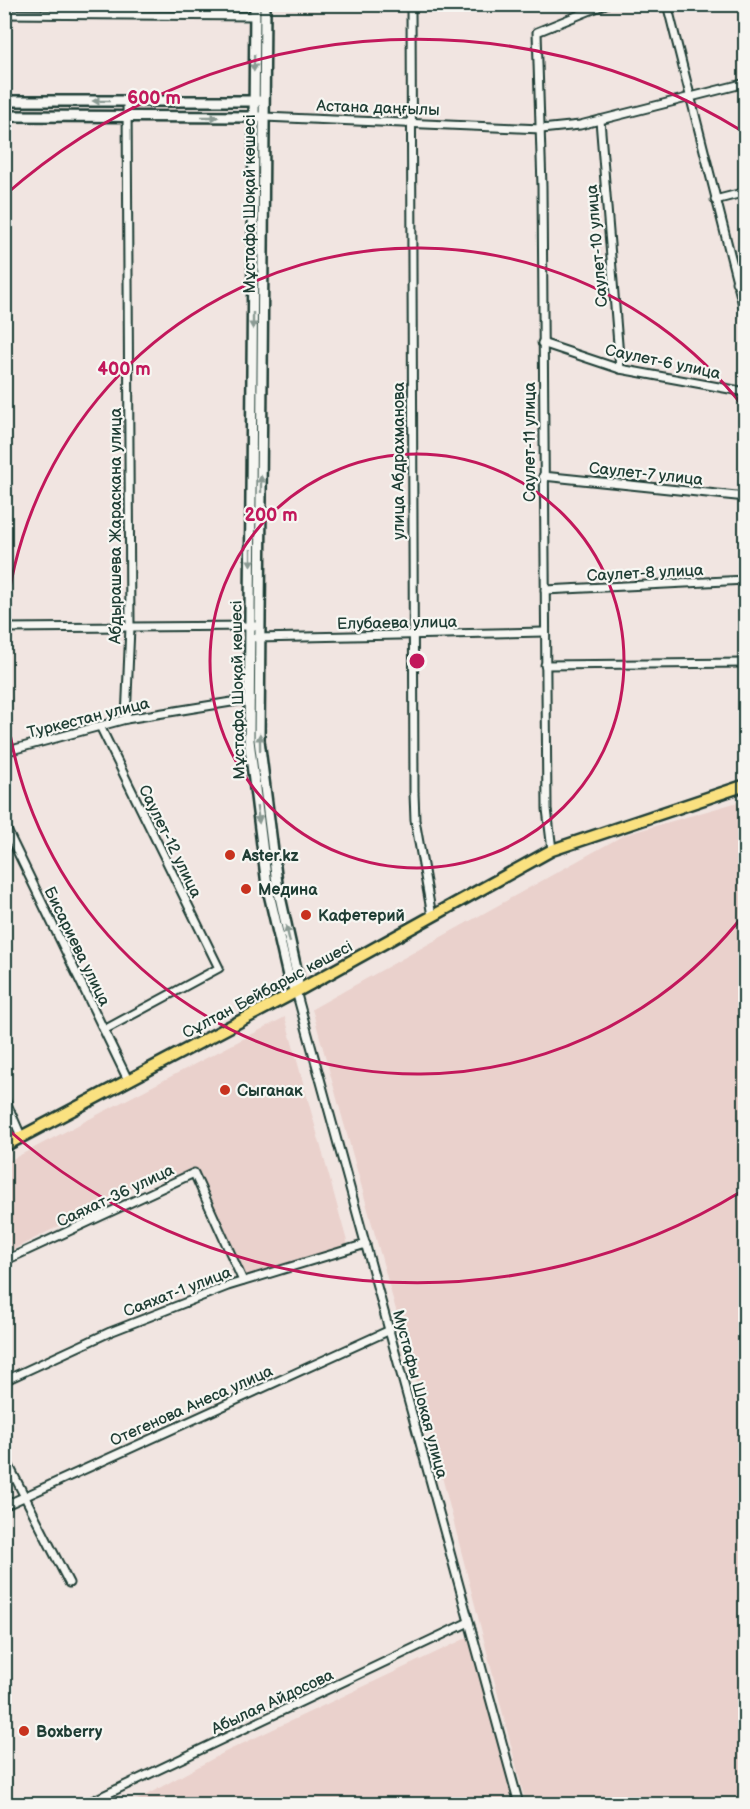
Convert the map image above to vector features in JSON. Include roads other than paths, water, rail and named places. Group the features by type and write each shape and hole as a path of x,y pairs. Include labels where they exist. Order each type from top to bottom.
{"main road":[{"name":"Сұлтан Бейбарыс көшесі","path":"4,1146 296,992 552,850 746,785"}],"street":[{"name":"Мұстафа Шоқай көшесі","path":"255,4 259,101 255,638 261,766 277,883 298,978 296,992"},
{"name":"Мұстафа Шоқай көшесі","path":"259,101 265,4"},
{"name":"улица Абдрахманова","path":"411,4 412,636 415,820 432,916"},
{"path":"579,4 581,14 606,4"},
{"path":"667,4 746,317"},
{"path":"4,14 255,16"},
{"name":"Саулет-11 улица","path":"552,850 547,809 537,32 581,14"},
{"name":"Астана даңғылы","path":"4,116 259,117 540,129 600,120 746,83"},
{"path":"4,100 259,101"},
{"name":"Абдырашева Жараскана улица","path":"126,719 130,627 127,101"},
{"name":"Саулет-10 улица","path":"600,120 620,369"},
{"path":"715,200 746,192"},
{"path":"736,282 746,282"},
{"name":"Саулет-6 улица","path":"542,343 620,369 746,392"},
{"name":"Саулет-7 улица","path":"543,476 746,497"},
{"name":"Саулет-8 улица","path":"545,590 746,580"},
{"path":"4,628 255,626"},
{"name":"Елубаева улица","path":"255,638 544,632"},
{"name":"Мұстафа Шоқай көшесі","path":"255,638 250,699 251,767 267,885 289,980 296,992"},
{"path":"545,665 746,663"},
{"name":"Туркестан улица","path":"4,752 126,719 250,699"},
{"name":"Саулет-12 улица","path":"100,726 219,968 104,1030"},
{"name":"Бисариева улица","path":"4,824 128,1080"},
{"name":"Мустафы Шокая улица","path":"296,992 519,1804"},
{"path":"5,1099 21,1136"},
{"name":"Саяхат-36 улица","path":"4,1261 194,1173 243,1281"},
{"name":"Саяхат-1 улица","path":"4,1381 110,1332 243,1281 366,1244"},
{"name":"Отегенова Анеса улица","path":"4,1506 390,1330"},
{"path":"4,1456 69,1583"},
{"name":"Абылая Айдосова","path":"86,1804 469,1622"}],"place":[{"name":"Aster.kz","path":"230,855"},
{"name":"Медина","path":"246,889"},
{"name":"Кафетерий","path":"306,915"},
{"name":"Сыганак","path":"225,1090"},
{"name":"Boxberry","path":"24,1731"}]}
